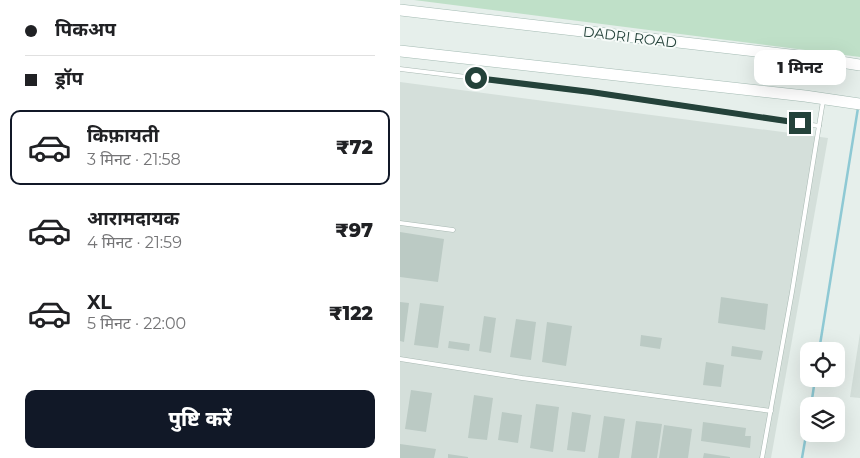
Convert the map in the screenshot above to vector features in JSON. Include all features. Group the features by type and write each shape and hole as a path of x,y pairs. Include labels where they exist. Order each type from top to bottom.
{"main road":[{"name":"DADRI ROAD","path":"400,10 858,64"},
{"path":"400,52 855,103"}],"lane":[{"path":"400,68 591,92 819,126"},
{"path":"762,458 824,99"},
{"path":"400,223 453,230"},
{"path":"400,360 531,380 771,411"}],"shaded area":[{"path":"400,82 828,138 771,458 400,458"},
{"path":"860,333 860,398 850,397"}],"green space":[{"path":"414,0 860,0 860,57"}],"building":[{"path":"400,232 444,239 438,282 400,277"},
{"path":"721,297 768,304 765,330 718,323"},
{"path":"400,302 409,303 404,342 400,341"},
{"path":"420,303 444,306 438,348 414,345"},
{"path":"484,316 496,318 491,353 479,351"},
{"path":"516,319 536,322 531,360 510,357"},
{"path":"547,322 572,326 566,366 542,362"},
{"path":"641,335 662,338 660,349 640,346"},
{"path":"449,341 470,344 469,351 448,348"},
{"path":"732,346 763,351 761,360 731,356"},
{"path":"706,362 724,365 721,387 703,385"},
{"path":"411,390 432,393 426,432 405,429"},
{"path":"474,395 493,398 487,440 468,438"},
{"path":"536,404 559,407 553,452 530,448"},
{"path":"502,412 522,415 518,443 498,440"},
{"path":"572,412 591,415 585,452 567,450"},
{"path":"604,416 625,419 619,458 598,458"},
{"path":"636,421 662,424 657,458 631,458"},
{"path":"703,422 746,428 745,436 751,436 750,448 701,441"},
{"path":"664,425 692,429 688,458 659,458"},
{"path":"400,444 436,449 434,458 400,458"},
{"path":"704,453 730,457 730,458 703,458"},
{"path":"448,454 468,457 468,458 448,458"}],"waterway":[{"path":"820,342 858,108"},
{"path":"812,397 814,387"},
{"path":"802,458 805,442"}],"route":[{"path":"476,78 591,92 800,123"}]}
